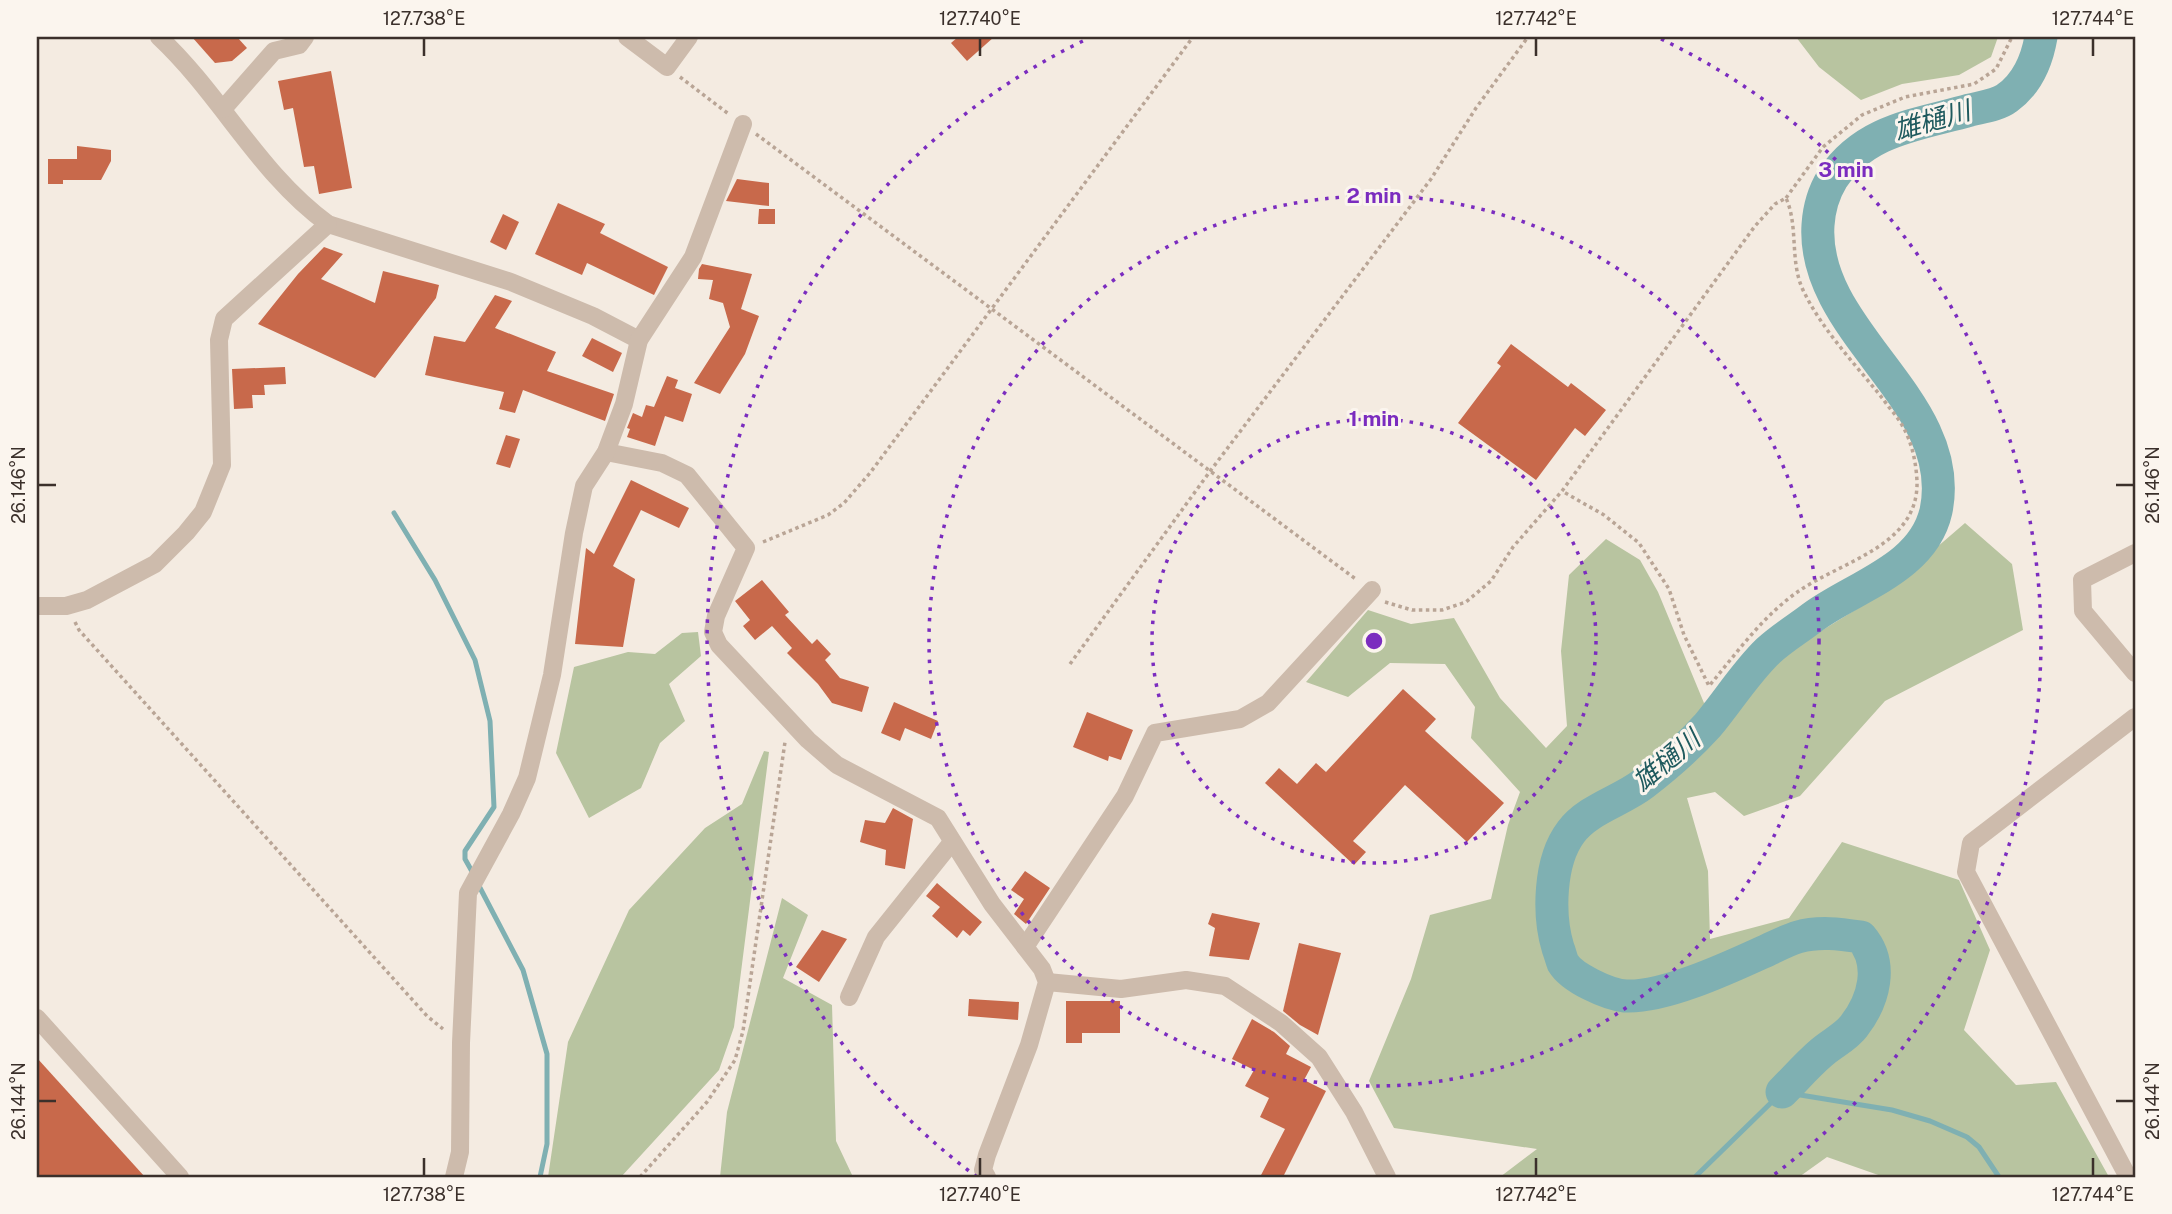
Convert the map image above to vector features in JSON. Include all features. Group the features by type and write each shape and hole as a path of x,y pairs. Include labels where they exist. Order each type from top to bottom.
{"street":[{"path":"159,37 223,109 284,188 328,224 511,282 593,316 639,340"},
{"path":"223,109 274,51 299,45 305,37"},
{"path":"627,37 667,67 689,37"},
{"path":"454,1177 460,1152 461,1043 468,893 511,814 527,778 552,675 584,486 606,452 624,404 639,340 693,257 743,124"},
{"path":"37,606 66,606 87,600 155,565 203,512 222,465 219,340 224,319 328,224"},
{"path":"606,452 662,463 687,475 746,548 716,616 713,632 719,645 808,740 837,765 938,818 992,904 1042,969 1047,982 1029,1045 986,1155 986,1177"},
{"path":"2135,553 2082,580 2083,611 2135,673"},
{"path":"1025,947 1125,796 1155,733 1240,719 1268,702 1372,590"},
{"path":"2128,1177 1966,872 1971,843 2135,717"},
{"path":"849,997 876,937 952,842"},
{"path":"1047,982 1121,989 1186,980 1226,986 1280,1023 1319,1058 1354,1112 1387,1177"},
{"path":"37,1018 180,1177"}],"path":[{"path":"746,548 814,522 844,503 877,464 1193,37"},
{"path":"1070,664 1211,470 1431,179 1476,108 1528,37"},
{"path":"667,67 1386,603 1412,610 1442,610 1466,602 1491,581 1513,547 1563,491 1755,226 1775,204 1786,198 1823,147 1862,115 1905,97 1974,84 1996,69 2012,37"},
{"path":"1563,491 1604,515 1639,542 1669,589 1684,635 1709,687 1756,628 1796,593 1882,545 1902,528 1918,499 1916,461 1902,425 1829,331 1803,290 1794,254 1790,208 1786,198"},
{"path":"66,606 79,630 427,1016 461,1043"},
{"path":"640,1177 707,1102 735,1060 743,1031 789,719"}],"green space":[{"path":"1796,37 1998,37 1991,57 1959,75 1902,84 1861,100 1819,67"},
{"path":"1965,523 2012,564 2023,630 1885,701 1800,796 1744,816 1715,792 1687,798 1708,871 1710,939 1789,918 1842,842 1959,880 1990,950 1964,1030 2016,1085 2056,1082 2109,1177 1884,1177 1827,1157 1799,1177 1500,1177 1537,1149 1394,1128 1369,1081 1411,979 1430,915 1491,899 1508,825 1520,792 1471,738 1475,707 1445,664 1390,663 1348,697 1306,682 1368,610 1411,624 1454,618 1500,698 1546,748 1567,726 1561,651 1569,575 1606,539 1640,560 1658,592 1704,703 1886,591"},
{"path":"698,632 701,656 669,684 685,721 660,743 641,788 589,818 556,753 574,667 628,652 655,654 682,633"},
{"path":"764,751 769,752 734,1027 719,1070 621,1177 548,1177 568,1042 629,910 705,828 742,804"},
{"path":"782,898 808,915 783,978 832,1005 836,1141 853,1177 720,1177 727,1112"}],"building":[{"path":"192,37 237,37 247,48 232,61 215,63"},
{"path":"958,37 994,37 967,61 951,43"},
{"path":"331,71 352,188 319,194 314,166 304,167 293,108 284,110 278,81"},
{"path":"77,146 111,150 111,161 101,180 63,180 63,184 48,184 48,159 77,159"},
{"path":"737,179 769,183 769,206 726,201"},
{"path":"558,203 605,224 600,233 668,267 654,295 587,263 582,275 535,254"},
{"path":"759,209 775,209 775,224 758,224"},
{"path":"503,214 519,222 506,250 490,242"},
{"path":"324,247 343,254 321,279 375,303 383,271 439,285 436,298 375,378 258,324 298,274"},
{"path":"702,264 752,274 741,309 759,316 745,354 720,394 694,383 730,327 723,303 709,299 713,280 698,279"},
{"path":"495,295 512,301 495,328 556,352 547,371 614,394 605,421 523,390 515,413 499,409 504,392 425,375 434,336 465,342"},
{"path":"592,338 622,353 613,372 582,356"},
{"path":"1511,344 1568,387 1571,383 1606,410 1585,436 1575,428 1536,480 1458,423 1501,366 1497,363"},
{"path":"285,367 286,384 264,385 265,395 252,395 253,408 234,409 232,369"},
{"path":"667,376 678,380 675,388 692,394 683,422 665,416 655,446 627,437 630,429 627,428 633,413 642,417 646,405 654,407"},
{"path":"506,435 520,439 510,468 496,464"},
{"path":"631,480 689,508 679,528 641,510 613,566 635,579 623,647 575,644 586,548 594,554"},
{"path":"762,580 789,612 785,615 812,644 817,639 831,654 825,660 840,678 869,687 862,712 832,703 818,684 787,653 792,648 772,626 755,640 743,626 750,620 735,601"},
{"path":"1403,689 1436,719 1425,731 1504,803 1467,842 1405,785 1353,841 1366,852 1354,865 1265,783 1279,768 1297,784 1316,763 1326,772"},
{"path":"894,702 938,721 931,739 905,728 900,741 881,733"},
{"path":"1087,712 1133,730 1121,760 1109,756 1108,761 1073,747"},
{"path":"893,808 913,819 905,869 885,865 886,850 860,842 865,820 885,823"},
{"path":"1025,871 1050,888 1026,924 1014,914 1024,899 1011,890"},
{"path":"937,883 982,922 970,936 963,930 957,938 932,916 940,907 926,896"},
{"path":"1212,913 1260,923 1249,960 1209,956 1215,928 1208,924"},
{"path":"822,930 847,939 819,982 796,967"},
{"path":"1299,943 1341,953 1318,1035 1283,1011"},
{"path":"969,999 1019,1002 1018,1020 968,1016"},
{"path":"1066,1001 1120,1001 1120,1033 1082,1033 1082,1043 1066,1043"},
{"path":"1252,1019 1274,1032 1290,1046 1286,1054 1311,1067 1304,1080 1326,1091 1283,1177 1260,1177 1285,1129 1260,1117 1269,1098 1245,1086 1254,1070 1232,1059"},
{"path":"37,1058 145,1177 37,1177"}],"waterway":[{"name":"雄樋川","path":"1782,1092 1816,1058 1851,1030 1867,1005 1874,982 1874,970 1868,948 1861,937 1837,934 1806,935 1676,987 1640,995 1618,995 1582,980 1563,963 1555,935 1552,904 1558,858 1571,832 1586,817 1634,790 1685,748 1708,725 1768,651 1813,617 1902,562 1917,548 1929,531 1936,511 1937,472 1926,435 1907,401 1858,334 1837,300 1822,264 1818,225 1821,207 1829,184 1845,162 1876,139 1912,125 1990,106 2007,98 2021,85 2030,70 2041,37"},
{"path":"394,513 435,580 475,660 490,721 494,807 465,851 465,859 474,875"},
{"path":"478,884 523,970 547,1054 547,1144 540,1177"},
{"name":"雄樋川","path":"1695,1177 1782,1092 1892,1110 1930,1121 1967,1137 1979,1147 1999,1177"}]}
